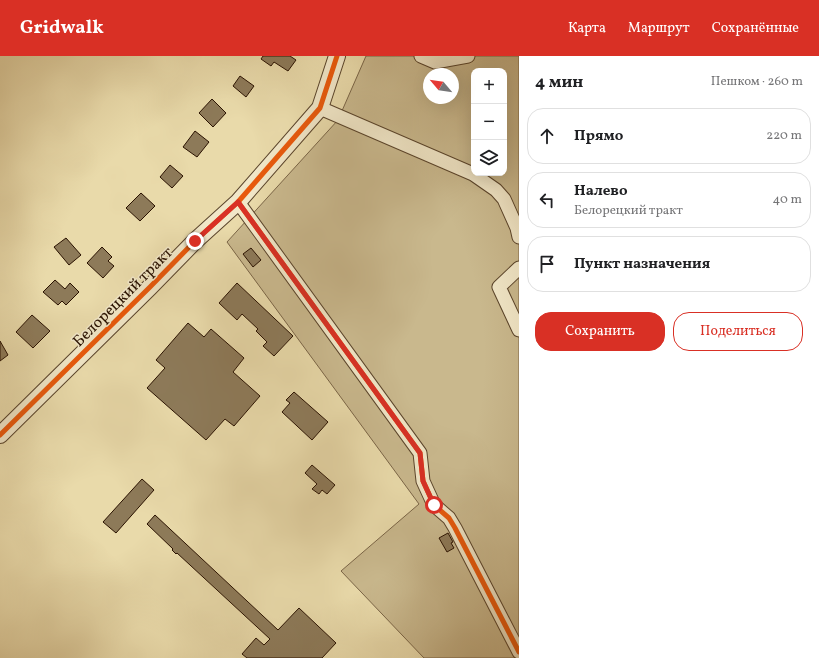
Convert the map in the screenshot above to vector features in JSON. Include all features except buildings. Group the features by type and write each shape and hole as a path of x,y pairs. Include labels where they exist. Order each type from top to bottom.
{"street":[{"name":"Белорецкий тракт","path":"0,435 195,241 238,202 320,108 336,56"},
{"path":"422,56 435,62 468,56"},
{"path":"320,108 473,174 496,190 504,199 517,228 519,237"},
{"path":"238,202 420,453 423,481 434,505 449,518 455,528 519,652"},
{"path":"519,268 499,287 519,330"}],"shaded area":[{"path":"366,56 519,56 519,658 424,658 341,571 419,504 227,242 338,120"}],"cycle path":[{"path":"0,435 195,241 238,202 320,108 337,56"},
{"path":"238,202 420,453 423,481 434,505 449,518 455,528 519,652"}],"route":[{"path":"195,241 238,202 420,453 423,481 434,505"}]}
